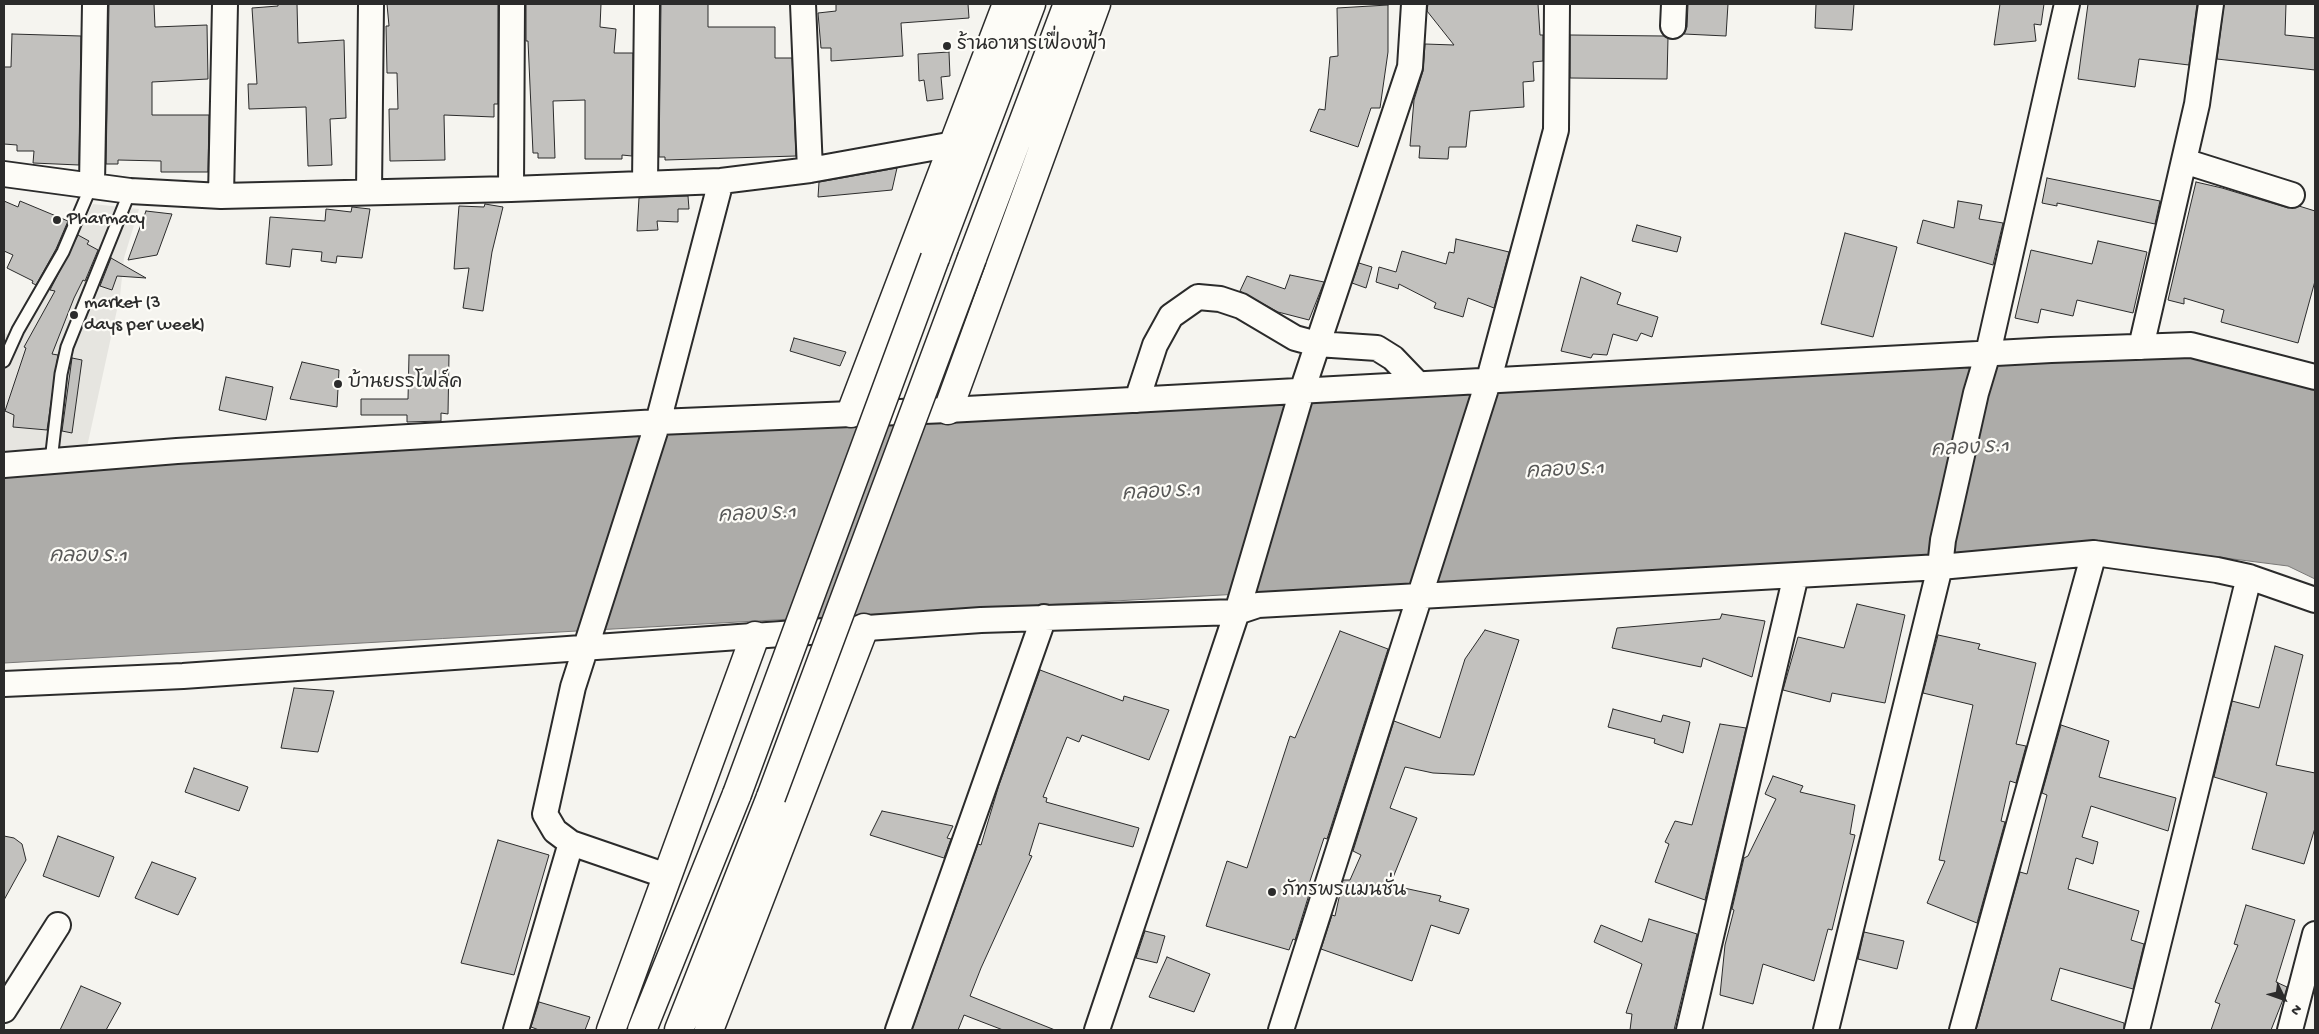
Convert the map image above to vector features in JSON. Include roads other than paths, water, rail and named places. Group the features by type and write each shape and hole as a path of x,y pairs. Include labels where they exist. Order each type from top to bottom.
{"main road":[{"path":"851,413 1007,4"},
{"path":"642,1030 737,794 1031,4"},
{"path":"679,1030 771,797 1068,4"},
{"path":"948,410 1096,4"},
{"path":"709,1030 864,628"},
{"path":"611,1030 756,636"}],"street":[{"path":"92,184 95,4"},
{"path":"221,196 225,4"},
{"path":"369,192 372,4"},
{"path":"511,189 512,4"},
{"path":"645,183 647,4"},
{"path":"802,4 810,170"},
{"path":"1097,1030 1237,612 1302,390 1410,67 1414,4"},
{"path":"1281,1030 1424,587 1485,389 1556,130 1557,4"},
{"path":"1826,1030 1940,567 1943,540 1976,393 1988,353 2066,4"},
{"path":"2141,347 2197,104 2211,4"},
{"path":"4,174 92,184 130,192 221,196 511,189 721,180 810,170 954,144"},
{"path":"2184,160 2292,195"},
{"path":"668,876 571,843 555,831 545,814 573,687 658,422 721,180"},
{"path":"1137,400 1155,345 1171,316 1198,297 1220,299 1241,306 1295,338 1318,344 1377,348 1393,358 1418,384"},
{"path":"4,465 177,451 658,422 948,410 1418,384 1485,389 1988,353 2141,347 2191,346 2315,377"},
{"path":"4,684 183,676 1044,616 1237,612 1258,605 1424,587 1796,575 1940,567 2094,553 2216,570 2249,577 2315,600"},
{"path":"1962,1030 2094,553"},
{"path":"1689,1030 1796,575"},
{"path":"2137,1030 2249,577"},
{"path":"898,1030 1044,616"},
{"path":"516,1030 571,843"},
{"path":"4,1010 58,925"},
{"path":"2290,1030 2315,934"}],"lane":[{"path":"4,361 18,330 63,252 92,184"},
{"path":"51,461 61,374 67,347 130,192"}],"water":[{"name":"คลอง ร.1","path":"2181,352 2315,384 2315,579 2288,566 2139,547 1759,565 4,663 4,463"}],"place":[{"name":"ร้านอาหารเฟื่องฟ้า","path":"947,46"},
{"name":"Pharmacy","path":"57,220"},
{"name":"market (3 days per week)","path":"74,315"},
{"name":"บ้านยรรโฟล์ค","path":"338,384"},
{"name":"ภัทรพรแมนชั่น","path":"1272,892"}]}
